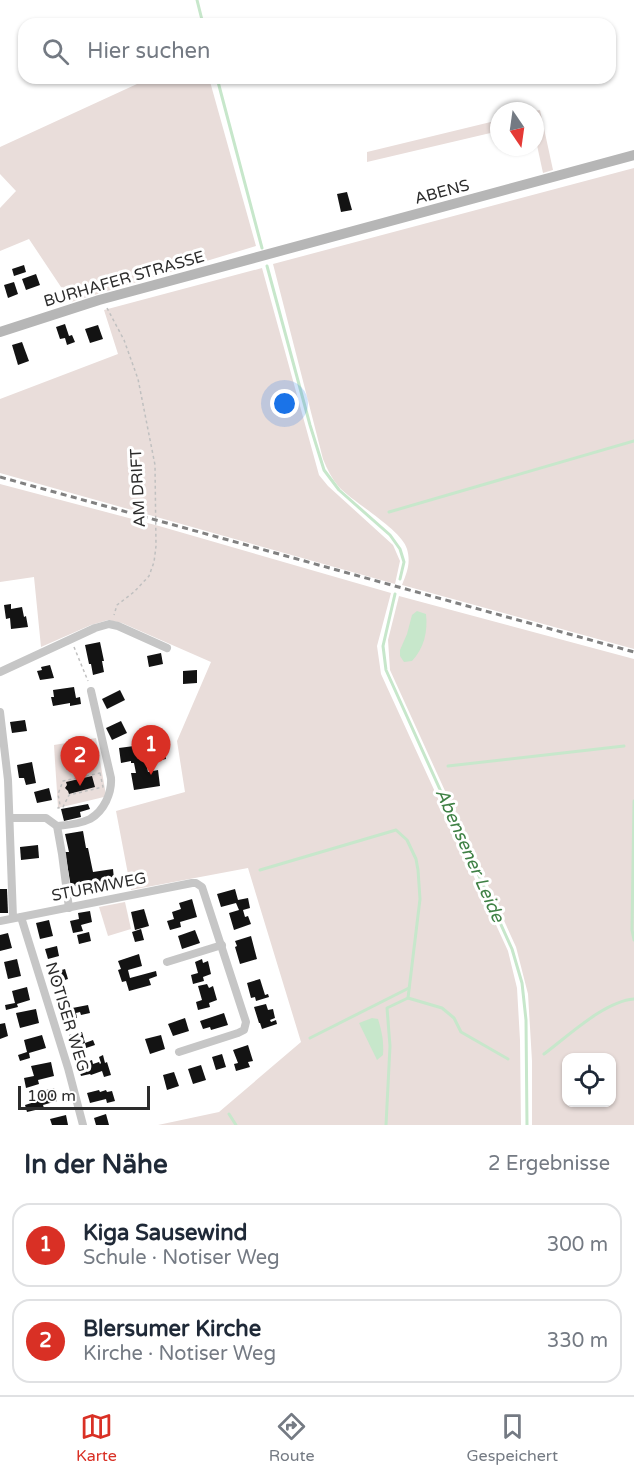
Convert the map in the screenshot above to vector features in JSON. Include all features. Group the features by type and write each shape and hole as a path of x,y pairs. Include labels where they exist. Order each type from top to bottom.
{"main road":[{"name":"ABENS","path":"257,257 634,156"},
{"name":"BURHAFER STRASSE","path":"0,332 99,300 257,257"}],"street":[{"path":"0,672 95,628 109,624 167,648"},
{"path":"57,826 89,819 99,810 111,791 111,778 91,691"},
{"name":"NOTISER WEG","path":"0,712 8,780 17,918 68,1068 83,1125"},
{"path":"10,818 46,818 57,826 69,908"},
{"name":"STURMWEG","path":"0,921 196,883 202,887 222,945"},
{"path":"167,962 222,945 246,1017 246,1027 238,1033 179,1052"}],"path":[{"name":"AM DRIFT","path":"106,306 124,340 138,380 155,465 156,520 154,562 149,576 117,605 109,624"},
{"path":"71,640 91,691"},
{"path":"100,773 103,787 69,795 63,807 58,808 60,805 58,794 63,781 100,773"}],"shaded area":[{"path":"137,84 211,84 256,246 71,302 29,239 0,251 0,208 16,191 0,174 0,147"},
{"path":"490,122 490,133 367,162 367,152"},
{"path":"544,128 553,170 543,173 539,156 544,156"},
{"path":"634,168 634,649 402,585 408,563 407,549 403,542 387,525 339,487 323,459 273,264"},
{"path":"262,268 319,475 328,486 393,545 400,561 395,584 0,473 0,399 118,354 104,310"},
{"path":"0,484 159,526 391,593 377,646 381,674 508,951 517,988 521,1125 158,1125 219,1112 301,1042 248,868 131,890 116,811 185,792 177,741 211,662 122,623 108,620 41,647 34,577 0,582"},
{"path":"399,596 634,659 634,1125 532,1125 532,1061 528,994 516,947 390,670 388,640"},
{"path":"417,611 426,614 424,639 420,651 412,661 404,662 400,656 400,650 412,615"},
{"path":"96,738 106,795 58,808 54,745"},
{"path":"125,902 131,929 108,936 99,907"},
{"path":"372,1018 378,1019 383,1041 383,1055 377,1060 359,1023"}],"building":[{"path":"347,192 352,210 341,212 337,194"},
{"path":"24,265 26,272 14,276 12,269"},
{"path":"36,274 40,285 26,290 22,279"},
{"path":"14,282 18,294 8,298 4,285"},
{"path":"65,324 69,336 72,335 75,342 67,345 65,338 60,339 56,327"},
{"path":"98,325 103,339 90,343 85,329"},
{"path":"22,342 29,361 18,365 12,345"},
{"path":"11,604 11,609 22,607 28,627 11,629 10,618 6,619 4,605"},
{"path":"100,642 104,672 93,675 85,645"},
{"path":"161,653 163,664 149,667 147,656"},
{"path":"50,665 54,678 40,680 37,671 42,670 41,667"},
{"path":"197,670 197,683 183,684 183,671"},
{"path":"74,687 76,698 80,697 81,704 53,706 51,697 54,697 53,690"},
{"path":"120,690 125,700 107,709 102,699"},
{"path":"25,720 27,731 12,733 10,722"},
{"path":"121,721 127,733 112,740 106,728"},
{"path":"150,742 150,746 163,744 166,759 146,763 148,772 158,770 160,786 134,790 131,773 136,773 134,763 131,761 121,763 119,748 134,746 135,753 140,752 139,744"},
{"path":"32,762 36,783 26,785 24,778 19,778 17,765"},
{"path":"92,776 95,787 69,794 65,788 66,782"},
{"path":"49,788 52,800 37,803 34,792"},
{"path":"88,804 90,809 80,812 81,817 64,821 61,809"},
{"path":"83,831 93,872 113,869 114,879 71,887 65,852 69,852 65,834"},
{"path":"38,845 39,858 21,860 20,847"},
{"path":"0,889 7,889 8,913 0,913"},
{"path":"235,889 238,900 248,898 250,908 243,910 251,924 234,930 229,913 239,910 236,903 221,907 217,894"},
{"path":"192,899 197,917 180,922 181,927 170,930 167,921 174,919 172,912 181,909 179,903"},
{"path":"144,909 149,926 135,930 131,912"},
{"path":"90,911 92,922 81,925 83,931 73,933 70,921 79,919 78,913"},
{"path":"49,920 53,936 40,939 36,923"},
{"path":"141,929 144,940 135,942 132,932"},
{"path":"195,930 200,943 182,949 178,936"},
{"path":"89,932 91,941 79,944 77,935"},
{"path":"8,933 12,948 0,951 0,935"},
{"path":"251,936 257,959 240,964 235,941"},
{"path":"57,946 59,956 48,959 45,949"},
{"path":"139,954 142,966 128,970 130,978 156,971 157,976 149,979 151,985 129,991 126,981 122,982 118,961"},
{"path":"17,959 21,976 8,979 4,962"},
{"path":"202,959 203,963 208,961 211,974 203,977 204,981 193,984 191,975 198,973 195,962"},
{"path":"65,969 68,979 54,983 51,973"},
{"path":"260,979 265,995 268,994 269,997 256,1001 255,997 251,998 247,983"},
{"path":"207,984 209,988 213,986 217,1000 209,1003 210,1007 198,1010 196,1002 202,1000 198,986"},
{"path":"27,987 30,1000 17,1004 18,1007 6,1010 5,1005 15,1003 12,991"},
{"path":"266,1004 268,1010 273,1009 275,1018 270,1020 271,1022 276,1020 277,1024 262,1029 254,1007"},
{"path":"88,1005 90,1013 81,1015 80,1012 76,1013 77,1018 65,1021 62,1010"},
{"path":"36,1009 39,1023 20,1028 16,1013"},
{"path":"224,1013 228,1025 211,1030 210,1027 203,1029 200,1021"},
{"path":"185,1018 189,1031 173,1036 168,1024"},
{"path":"5,1023 8,1036 0,1039 0,1024"},
{"path":"82,1032 85,1043 73,1047 69,1035"},
{"path":"42,1035 46,1048 29,1053 30,1058 20,1061 18,1055 27,1052 24,1040"},
{"path":"161,1035 165,1049 150,1054 145,1039"},
{"path":"93,1040 95,1045 86,1048 85,1043"},
{"path":"248,1045 253,1061 248,1062 250,1067 236,1071 234,1064 238,1063 233,1050"},
{"path":"222,1054 226,1067 216,1070 212,1057"},
{"path":"103,1055 111,1075 104,1077 102,1071 81,1076 78,1066 92,1060 93,1064 99,1062 100,1064 99,1057"},
{"path":"51,1062 54,1076 38,1080 39,1084 26,1088 24,1078 34,1076 31,1066"},
{"path":"201,1065 206,1080 193,1084 188,1069"},
{"path":"174,1072 179,1086 167,1090 163,1075"},
{"path":"54,1088 57,1101 43,1105 44,1108 27,1112 25,1105 41,1100 39,1092"},
{"path":"99,1090 100,1092 112,1091 115,1101 107,1103 106,1099 90,1103 87,1093"},
{"path":"106,1114 109,1125 96,1125 94,1118"},
{"path":"66,1115 68,1125 52,1125 50,1119"}],"waterway":[{"name":"Abensener Leide","path":"197,0 202,18"},
{"name":"Abensener Leide","path":"219,84 262,248"},
{"name":"Abensener Leide","path":"267,266 324,470 339,490 390,535 400,549 404,562 400,579"},
{"path":"389,512 634,441"},
{"name":"Abensener Leide","path":"395,594 383,646 386,670 512,949 522,983 526,1020 527,1125"},
{"path":"448,766 624,746"},
{"path":"634,801 632,930 634,940"},
{"path":"260,870 396,830 407,840 416,859 418,870 420,899 408,998"},
{"path":"310,1038 409,988"},
{"path":"386,1125 390,1046 387,1008 408,998 442,1008 454,1018 461,1032 508,1059"},
{"path":"544,1054 599,1013 623,1001 634,999"},
{"path":"229,1114 236,1125"}],"railway":[{"path":"0,477 634,652"}],"place":[{"name":"Kiga Sausewind","path":"151,775"},
{"name":"Blersumer Kirche","path":"80,786"}]}
